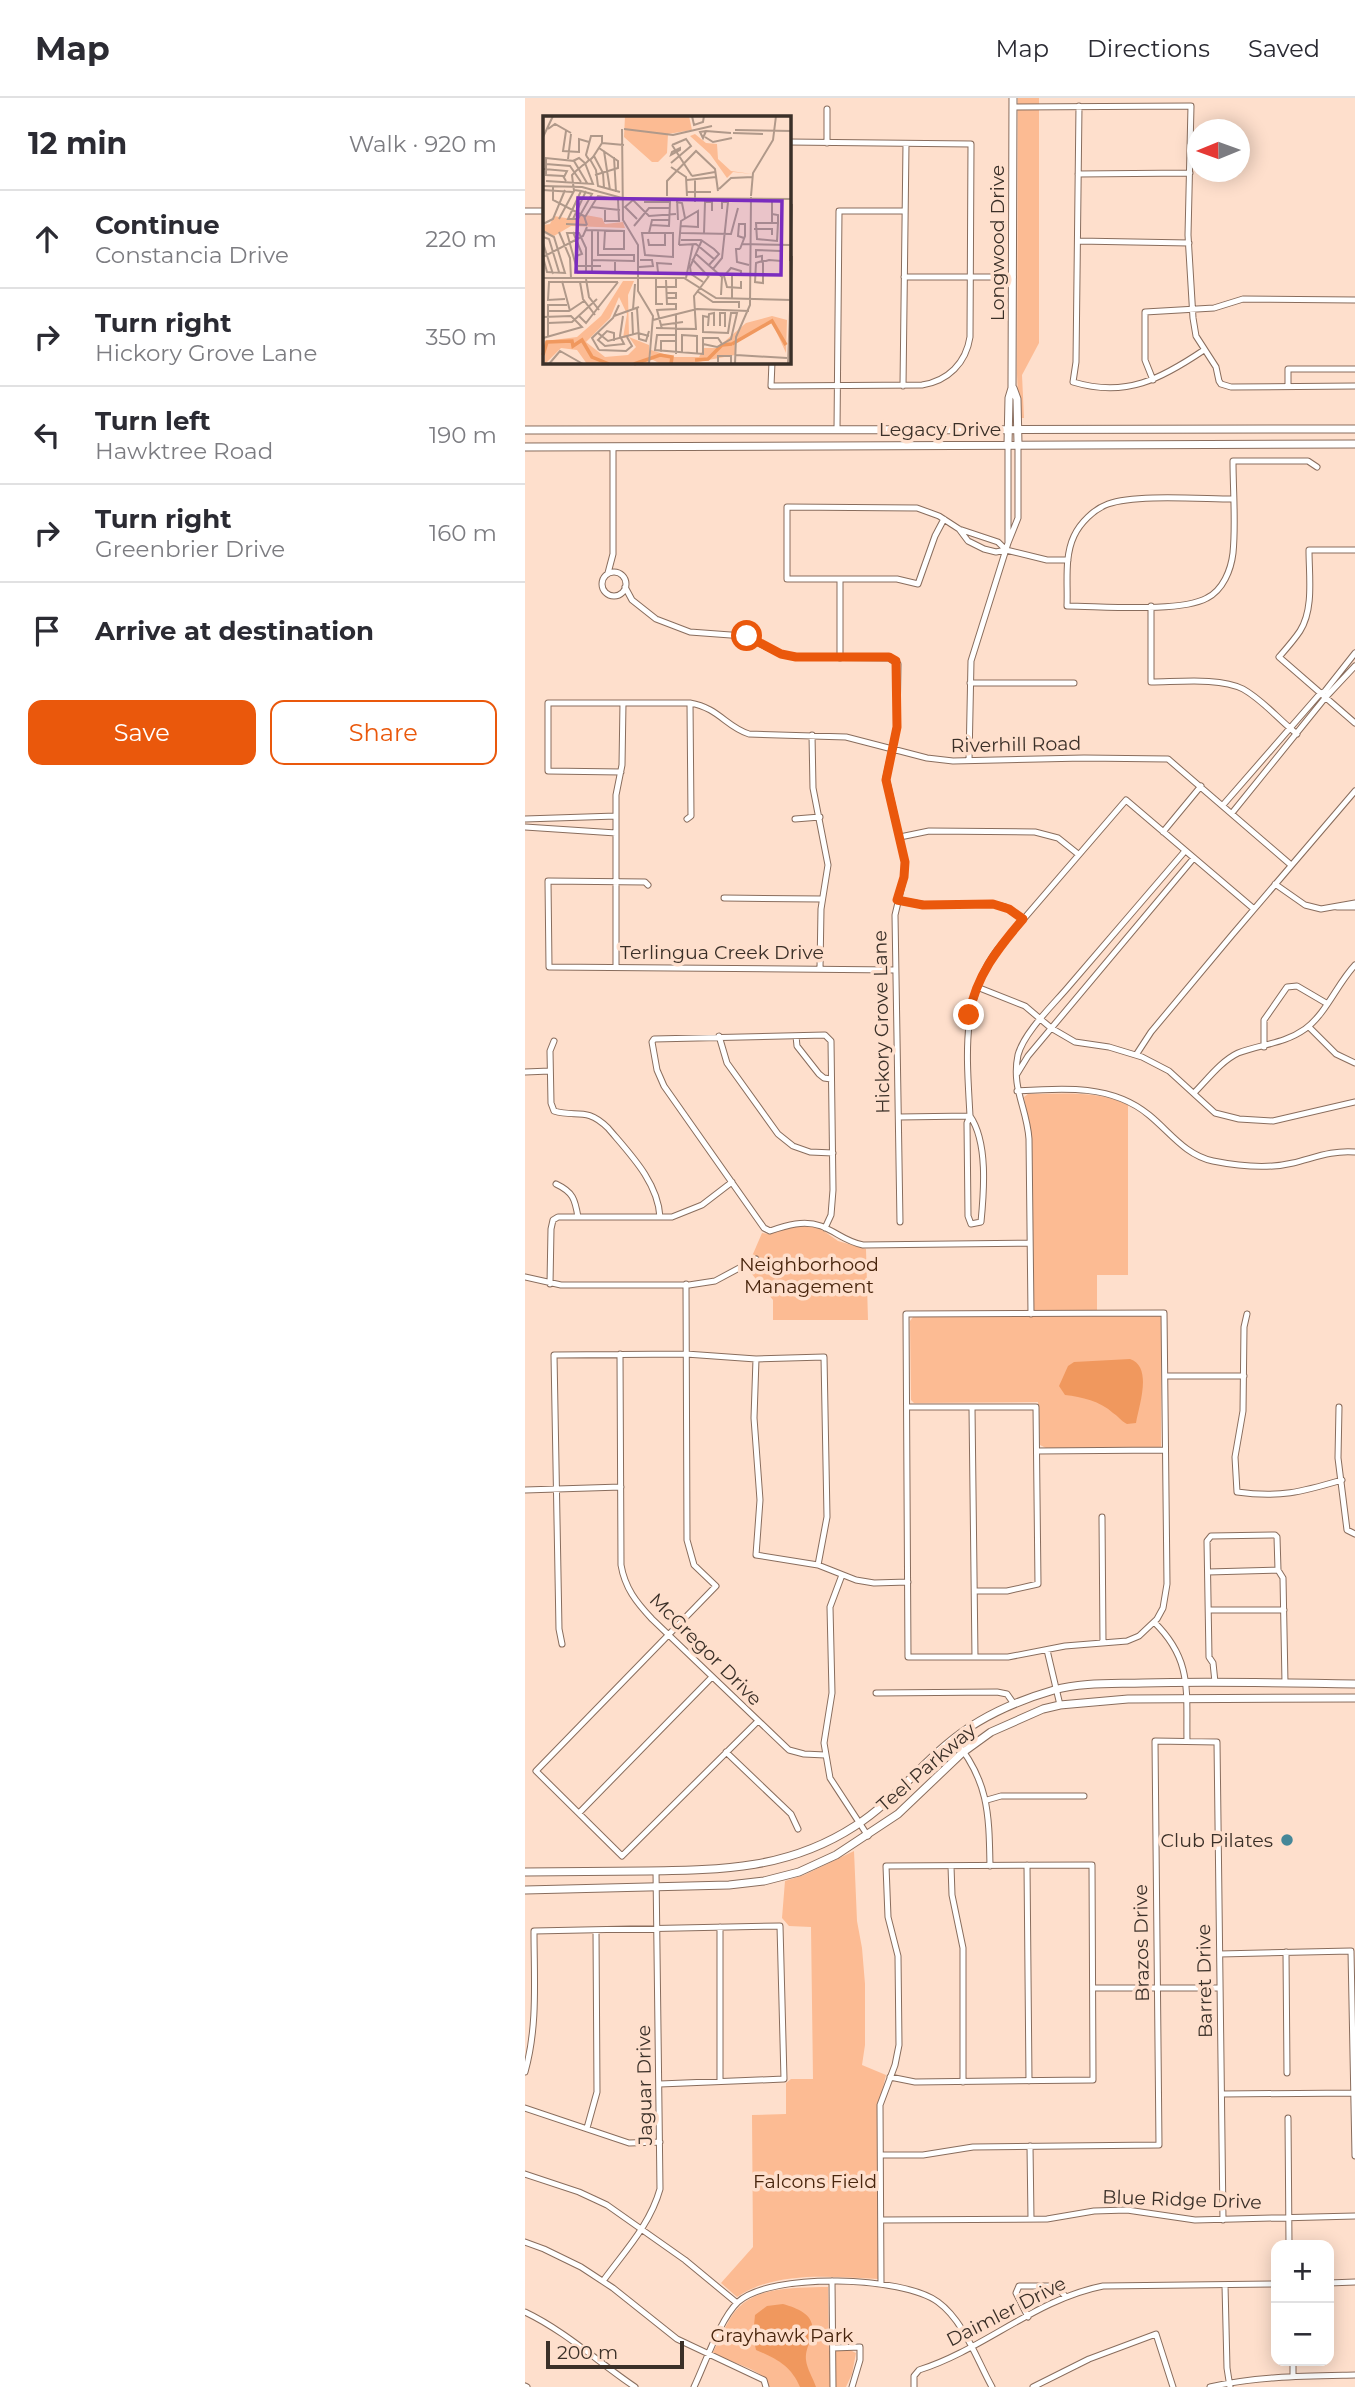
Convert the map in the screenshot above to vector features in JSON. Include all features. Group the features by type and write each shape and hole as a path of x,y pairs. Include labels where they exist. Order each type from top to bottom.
{"main road":[{"name":"Longwood Drive","path":"1008,444 1009,398 1012,388 1013,98"},
{"name":"Longwood Drive","path":"1012,388 1017,399 1018,444"},
{"name":"Legacy Drive","path":"525,430 1355,429"},
{"path":"613,430 613,447"},
{"path":"837,430 837,445"},
{"path":"725,431 725,445"},
{"name":"Legacy Drive","path":"525,447 1355,444"},
{"name":"Teel Parkway","path":"525,1872 716,1870 771,1862 822,1845 860,1823 888,1801 954,1739 981,1720 1014,1704 1056,1689 1092,1684 1186,1682 1355,1684"},
{"path":"1284,1699 1285,1683"},
{"name":"Teel Parkway","path":"525,1890 729,1885 764,1881 799,1872 869,1836 898,1814 964,1751 991,1732 1043,1709 1060,1705 1128,1699 1355,1698"}],"street":[{"path":"1079,106 1076,362 1073,382 1092,388 1143,385 1171,372 1204,350"},
{"path":"1013,107 1191,106 1191,119"},
{"path":"827,109 827,143"},
{"path":"772,364 771,386 927,384 946,377 961,362 969,342 971,145 791,142"},
{"path":"903,386 906,144"},
{"path":"1078,174 1187,173"},
{"path":"1190,182 1189,243 1196,336 1216,367 1221,384 1231,387 1355,386"},
{"path":"525,211 543,211"},
{"path":"837,430 839,211 905,211"},
{"path":"1078,242 1189,243"},
{"path":"904,277 1013,277"},
{"path":"1153,380 1145,360 1145,312 1214,308 1222,303 1243,299 1355,300"},
{"path":"1288,386 1288,369 1355,369"},
{"name":"Longwood Drive","path":"1007,546 1008,444"},
{"name":"Longwood Drive","path":"969,760 969,683 974,647 1016,526 1019,505 1018,444"},
{"path":"613,447 613,554 602,586 606,593 632,600"},
{"path":"1233,499 1131,499 1107,504 1087,517 1073,537 1068,560 1067,606 1187,606 1209,597 1227,578 1233,553 1233,499 1233,461 1308,461 1317,467"},
{"path":"1006,505 1019,505"},
{"path":"944,519 933,540 919,584 897,579 787,579 787,507 909,507 926,510 944,519 959,529 1007,546 1047,560 1068,560"},
{"path":"959,529 965,539 978,547 996,552 1007,546"},
{"path":"1355,550 1309,550 1306,618 1299,632 1279,657 1355,723"},
{"path":"613,554 632,600 656,619 682,629 708,634 750,637 788,656 840,658 840,579"},
{"path":"608,573 620,573"},
{"path":"613,596 621,593 625,587"},
{"path":"1151,606 1151,682 1217,682 1233,685 1251,695 1297,734"},
{"path":"1232,813 1297,734 1355,653"},
{"name":"Hickory Grove Lane","path":"840,658 889,657 898,664 897,727 887,783 905,867 895,915 900,1222"},
{"path":"1223,805 1289,728 1355,666"},
{"path":"969,683 1074,683"},
{"path":"616,967 616,792 621,772 622,702"},
{"name":"Riverhill Road","path":"621,772 548,771 548,703 690,703 715,710 735,728 749,734 846,737 936,760 1168,759 1291,865"},
{"path":"687,819 691,816 690,703"},
{"path":"812,735 813,788 828,865 822,899 820,968"},
{"path":"1163,832 1201,786"},
{"path":"1136,1055 1151,1032 1355,791"},
{"path":"970,1116 977,1125 981,1141 981,1222 977,1225 971,1224 968,1216 967,1123 970,1116 967,1032 970,1008 977,987 993,956 1126,800 1254,909"},
{"path":"579,832 580,816"},
{"path":"525,819 616,816"},
{"path":"795,819 820,817"},
{"path":"525,827 616,832"},
{"path":"900,837 929,831 1039,832 1058,838 1078,854"},
{"path":"1031,1314 1029,1130 1017,1091 1019,1052 1042,1018 1185,851"},
{"path":"1017,1074 1037,1045 1193,859"},
{"name":"Terlingua Creek Drive","path":"616,881 548,881 549,967 895,970"},
{"path":"616,881 645,882 648,885"},
{"path":"1275,884 1305,905 1321,908 1355,906"},
{"path":"724,898 822,899"},
{"path":"897,900 923,905 993,904 1009,909 1023,919"},
{"path":"1193,1093 1238,1054 1290,1040 1309,1027 1342,978 1355,965"},
{"path":"1071,984 1081,993"},
{"path":"1264,1047 1264,1020 1287,987 1297,986 1326,1003"},
{"path":"977,987 1025,1006 1051,1028 1075,1042 1109,1047 1136,1055 1169,1071 1215,1113 1239,1119 1273,1121 1353,1103"},
{"path":"1309,1027 1336,1054 1355,1063"},
{"path":"1029,1035 1037,1045"},
{"path":"719,1036 727,1063 778,1134 793,1146 810,1152 833,1153"},
{"path":"825,1228 831,1215 833,1153 829,1037 719,1036 654,1039 652,1042 657,1070 664,1086 764,1228 770,1231 804,1223 825,1228 850,1242 1030,1243"},
{"path":"796,1036 797,1046 819,1074 831,1079"},
{"path":"554,1041 549,1051 551,1103 554,1111 585,1113 601,1121 654,1188 660,1217"},
{"path":"525,1072 549,1071"},
{"path":"1017,1091 1086,1090 1119,1096 1146,1112 1181,1145 1213,1161 1267,1166 1292,1163 1333,1152 1355,1152"},
{"path":"899,1117 970,1116"},
{"path":"968,1176 982,1175"},
{"path":"550,1284 551,1229 553,1220 558,1217 672,1217 690,1211 732,1182"},
{"path":"556,1184 568,1189 576,1202 578,1217"},
{"path":"525,1277 550,1284 686,1284 715,1280 756,1259"},
{"path":"686,1284 687,1540 694,1565 716,1586 536,1771 622,1856 757,1722"},
{"path":"1164,1313 1166,1596 1163,1608 1154,1622 1139,1636 1119,1643 1047,1650 1025,1656 908,1657 906,1314 1031,1314 1164,1313"},
{"path":"1247,1314 1244,1327 1243,1411 1235,1457 1237,1492 1288,1494 1342,1480"},
{"name":"McGregor Drive","path":"619,1354 621,1564 625,1584 635,1602 789,1750 825,1755"},
{"path":"562,1644 559,1629 554,1355 686,1354 755,1359 824,1357 828,1497 818,1565"},
{"path":"755,1359 754,1418 760,1500 757,1555 818,1565 842,1575 874,1583 908,1582"},
{"path":"1166,1376 1244,1376"},
{"path":"907,1407 1036,1407 1038,1584 1007,1591 975,1591"},
{"path":"1339,1407 1338,1462 1347,1530 1355,1534"},
{"path":"972,1408 975,1657"},
{"path":"1329,1425 1338,1425"},
{"path":"1037,1451 1165,1450"},
{"path":"525,1490 621,1488"},
{"path":"1102,1517 1103,1643"},
{"path":"1215,1682 1213,1663 1209,1657 1207,1541 1211,1536 1275,1535 1278,1570 1283,1578 1285,1683"},
{"path":"1208,1572 1278,1570"},
{"path":"842,1575 830,1606 832,1693 824,1742 825,1755 830,1778 869,1836"},
{"path":"1209,1610 1284,1610"},
{"path":"1154,1622 1178,1651 1186,1682 1187,1741"},
{"path":"1047,1650 1060,1705"},
{"path":"579,1813 712,1677"},
{"path":"876,1693 997,1692 1007,1694 1014,1704"},
{"path":"954,1739 974,1766 987,1800 990,1866"},
{"name":"Brazos Drive","path":"1030,2146 1160,2145 1155,1741 1187,1741"},
{"name":"Barret Drive","path":"1187,1741 1217,1742 1223,2220"},
{"path":"726,1752 790,1814 798,1829"},
{"path":"987,1800 1001,1797 1084,1796"},
{"path":"1027,1865 1029,2081"},
{"path":"881,2284 880,2105 899,2045 898,1956 888,1917 886,1866 1092,1865 1093,2080 915,2082 890,2077"},
{"path":"951,1866 952,1895 963,1948 963,2082"},
{"name":"Jaguar Drive","path":"603,2281 642,2228 655,2206 660,2189 656,1871"},
{"path":"525,2072 535,2005 534,1931 780,1926 784,2079 660,2084"},
{"path":"720,1927 720,2080"},
{"path":"587,2128 597,2092 596,1930"},
{"path":"1220,1954 1351,1951 1355,2156"},
{"path":"1286,1952 1287,2073"},
{"path":"1093,1988 1220,1987"},
{"path":"1222,2094 1355,2093"},
{"path":"525,2108 629,2143 660,2142"},
{"path":"1288,2118 1289,2240"},
{"path":"881,2155 923,2155 972,2147 1030,2146 1031,2219"},
{"path":"525,2174 579,2192 607,2205 715,2283 737,2303"},
{"name":"Blue Ridge Drive","path":"882,2220 1047,2219 1094,2211 1127,2210 1176,2218 1223,2220 1355,2216"},
{"path":"525,2242 569,2261 603,2281 677,2339 762,2377 766,2387"},
{"path":"832,2281 833,2387"},
{"path":"694,2387 726,2319 737,2303 764,2289 832,2281 913,2289 940,2303 958,2325 992,2387"},
{"path":"1334,2283 1355,2282"},
{"name":"Daimler Drive","path":"914,2387 914,2376 919,2370 971,2348 1077,2292 1103,2286 1271,2284"},
{"path":"1225,2285 1230,2385"},
{"path":"1028,2317 1016,2293 1019,2286 1056,2286 1066,2297"},
{"path":"525,2312 560,2332 635,2387"},
{"path":"1034,2387 1089,2359 1156,2334 1173,2387"},
{"path":"833,2348 860,2347 860,2360 852,2387"},
{"path":"1293,2366 1293,2376"},
{"path":"1209,2387 1293,2376 1355,2375"}],"green space":[{"path":"1018,98 1039,98 1039,343 1022,375 1024,418 1019,418 1017,374"},
{"path":"1028,1094 1092,1095 1128,1105 1128,1275 1097,1275 1097,1310 1034,1311 1032,1138 1024,1097"},
{"name":"Neighborhood Management","path":"811,1226 821,1229 838,1241 866,1249 868,1320 773,1320 773,1300 747,1268 762,1233"},
{"path":"1161,1316 1161,1447 1046,1448 1040,1445 1038,1402 914,1403 911,1400 910,1321 913,1317"},
{"name":"Falcons Field","path":"854,1851 857,1921 865,1984 865,2045 862,2065 886,2075 877,2113 878,2279 787,2279 753,2288 737,2297 721,2283 753,2247 752,2115 786,2114 786,2083 791,2079 813,2079 811,1927 789,1926 782,1918 785,1881"},
{"name":"Grayhawk Park","path":"828,2287 829,2351 850,2350 856,2353 846,2387 769,2387 761,2375 712,2354 733,2314 751,2299 773,2291"}],"shaded area":[{"path":"1130,1359 1137,1363 1143,1378 1136,1423 1127,1424 1097,1403 1065,1395 1059,1386 1068,1366 1074,1362"},
{"path":"783,2304 801,2311 812,2324 806,2360 816,2387 800,2387 783,2364 756,2350 753,2336 755,2315 767,2306"}],"place":[{"name":"Club Pilates","path":"1287,1840"}],"route":[{"path":"747,636 791,657 889,657 898,664 897,727 886,780 905,862 904,877 897,900 923,905 993,904 1009,909 1023,919 986,967 975,991 969,1015"}]}
